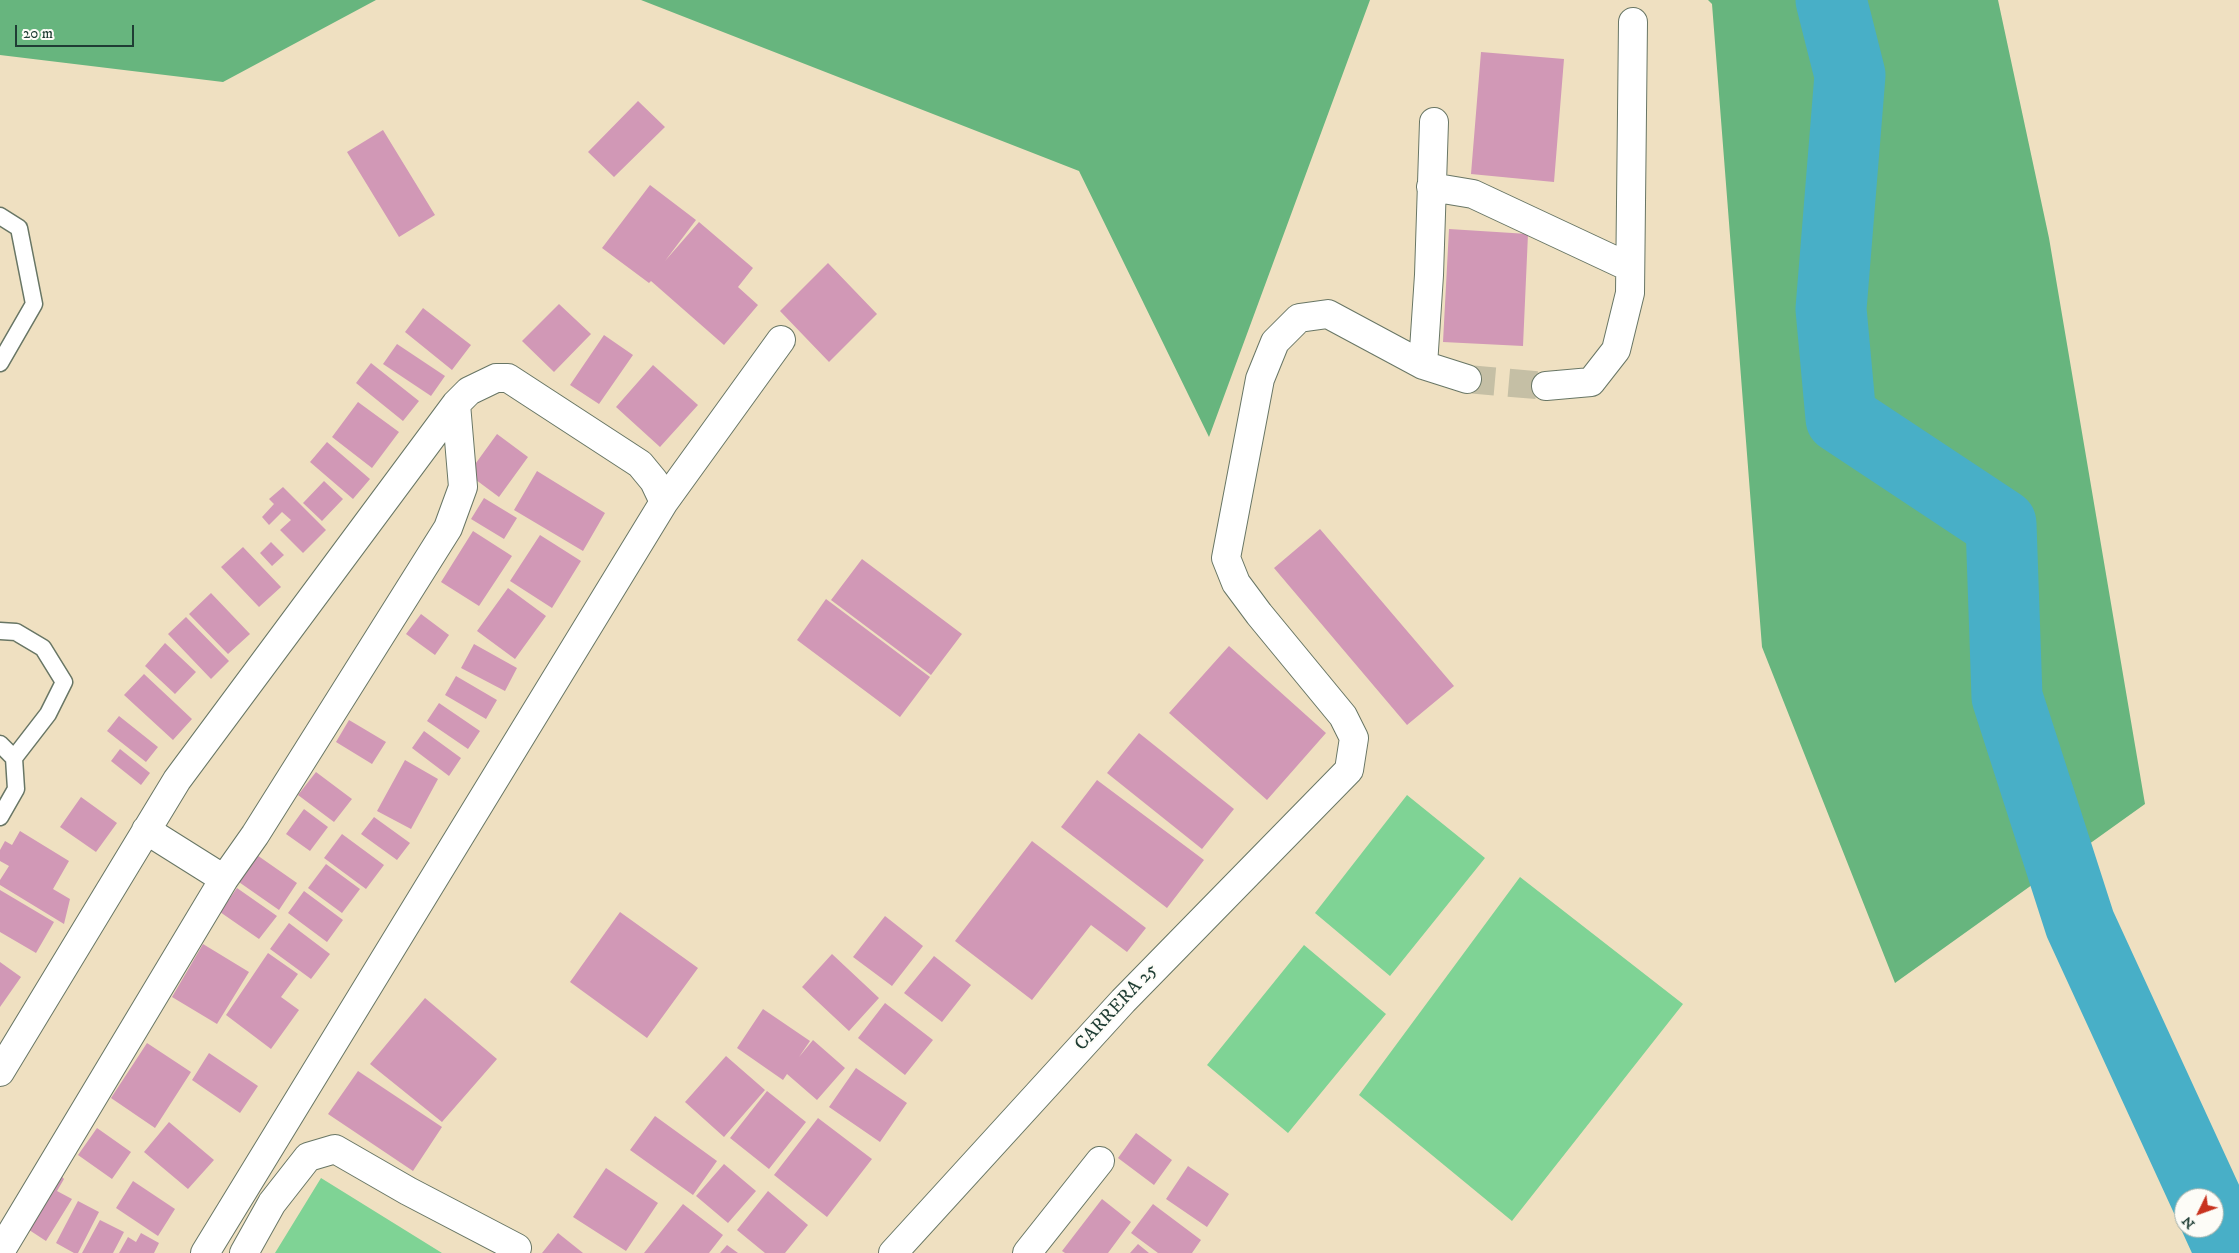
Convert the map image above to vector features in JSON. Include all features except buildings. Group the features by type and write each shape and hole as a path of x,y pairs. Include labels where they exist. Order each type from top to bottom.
{"street":[{"path":"1546,386 1591,382 1616,350 1630,293 1633,22"},
{"path":"1434,122 1429,275 1423,365 1467,378"},
{"path":"1431,187 1473,194 1629,267"},
{"name":"CARRERA 25","path":"893,1253 1123,1001 1348,770 1354,738 1343,716 1259,614 1236,583 1226,558 1260,379 1275,342 1299,318 1328,314 1423,365"},
{"path":"205,1253 664,502 781,340"},
{"path":"0,1072 177,780 456,404 470,390 496,378 508,378 640,464 654,481 664,502"},
{"path":"0,1252 224,879 255,836 448,528 463,487 456,404"},
{"path":"146,830 224,879"},
{"path":"244,1253 272,1203 308,1157 335,1148 408,1191 517,1248"},
{"path":"1027,1253 1100,1161"}],"lane":[{"path":"0,216 19,228 34,304 0,364"},
{"path":"0,632 16,632 43,648 64,682 48,714 14,758"},
{"path":"0,744 14,758 16,789 0,817"}],"green space":[{"path":"0,0 376,0 223,82 0,55"},
{"path":"641,0 1370,0 1209,437 1079,171"},
{"path":"1708,0 1998,0 2049,238 2145,804 1895,983 1762,647 1712,4"},
{"path":"1407,795 1485,858 1390,976 1315,913"},
{"path":"1520,877 1683,1004 1512,1221 1359,1095"},
{"path":"1304,945 1386,1014 1288,1133 1207,1065"},
{"path":"321,1178 442,1253 275,1253"}],"waterway":[{"path":"1831,0 1850,75 1831,309 1841,418 2001,524 2007,697 2080,924 2201,1188"},
{"path":"2224,1238 2231,1253"}],"tunnel":[{"path":"1467,379 1546,386"}]}
